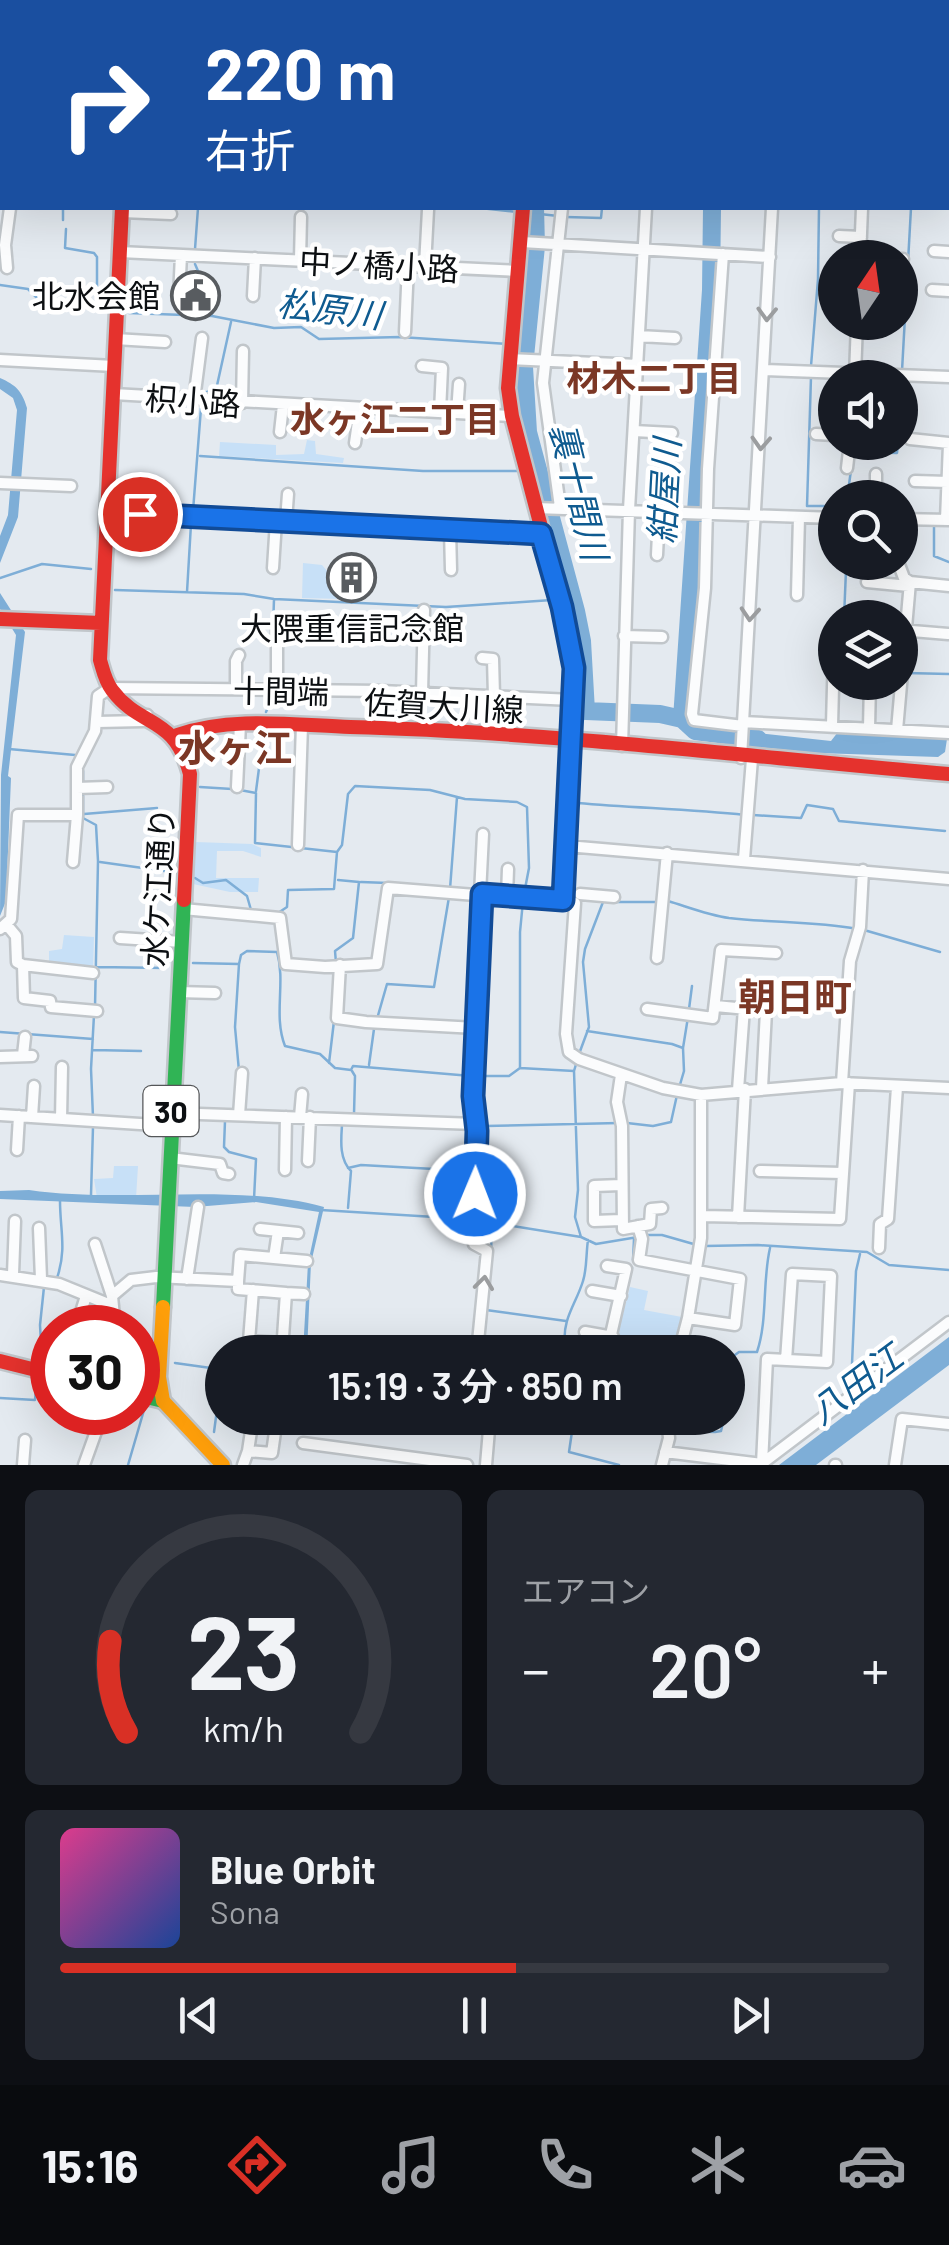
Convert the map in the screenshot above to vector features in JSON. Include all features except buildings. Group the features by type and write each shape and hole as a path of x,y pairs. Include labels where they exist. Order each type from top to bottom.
{"main road":[{"path":"122,210 100,660 110,688 177,736"},
{"path":"523,210 524,242 511,351 512,416 574,668 572,741"},
{"path":"1,619 100,623"},
{"name":"佐賀大川線","path":"177,736 202,726 240,724 489,728 572,741 745,753 949,774"},
{"name":"水ケ江通り","path":"163,1401 158,1377 190,774 186,752 177,736"},
{"path":"0,1362 30,1369"},
{"path":"160,1400 223,1465"}],"street":[{"path":"6,268 10,210"},
{"path":"122,210 171,214"},
{"path":"425,266 428,210"},
{"path":"622,746 629,510 646,210"},
{"path":"744,859 747,816 743,726 772,210"},
{"path":"861,240 862,210"},
{"path":"559,507 542,358 552,244 562,213"},
{"path":"300,260 302,217"},
{"path":"839,236 861,237"},
{"path":"524,242 770,258"},
{"path":"934,251 949,252"},
{"name":"中ノ橋小路","path":"120,252 518,271"},
{"path":"716,254 704,588 694,720 743,726 836,726 949,733"},
{"path":"179,298 181,255"},
{"path":"253,296 255,258"},
{"path":"405,332 408,266"},
{"path":"932,290 949,291"},
{"path":"640,336 675,338"},
{"path":"194,400 202,338"},
{"path":"115,339 165,342"},
{"path":"242,403 243,351"},
{"path":"511,351 542,358 638,365"},
{"path":"0,360 114,366"},
{"path":"422,366 442,368 440,412"},
{"path":"765,370 818,374"},
{"path":"918,377 949,377"},
{"path":"457,413 459,384"},
{"name":"枳小路","path":"113,394 512,416"},
{"path":"280,432 283,405"},
{"path":"355,443 360,408"},
{"path":"634,431 672,433"},
{"path":"918,440 949,444 947,520 918,519"},
{"path":"848,468 849,460"},
{"path":"876,474 876,480"},
{"path":"918,481 948,482"},
{"path":"5,483 71,486"},
{"path":"272,568 288,494"},
{"path":"536,508 818,518"},
{"path":"107,512 541,534"},
{"path":"658,554 659,512"},
{"path":"797,595 798,517"},
{"path":"450,530 451,570"},
{"path":"906,580 909,584 907,600"},
{"path":"867,582 949,586"},
{"path":"422,693 424,610"},
{"path":"277,690 278,630"},
{"path":"918,631 948,634"},
{"path":"624,636 662,638"},
{"path":"236,689 239,655"},
{"path":"482,658 493,659 489,728"},
{"path":"73,862 81,788 77,767 97,722 98,696 110,688"},
{"name":"十間端","path":"110,688 422,693 572,700"},
{"path":"835,700 836,726"},
{"path":"868,728 869,700"},
{"path":"897,730 899,700"},
{"path":"97,722 142,721 147,715"},
{"path":"237,787 240,724"},
{"path":"298,844 302,725"},
{"path":"563,900 572,846 572,741"},
{"path":"81,788 108,787"},
{"path":"77,815 18,815 11,919 3,926 16,936 17,962 93,973"},
{"path":"479,1335 487,1251 474,1244 474,1076 484,834"},
{"path":"572,846 949,879"},
{"path":"657,958 667,854"},
{"path":"506,896 508,869"},
{"path":"702,1216 840,1219 850,961 859,929 863,870"},
{"path":"184,909 280,918 286,964 336,965 377,964 388,888 563,900 577,904 566,1034 569,1052 578,1058 620,1075 677,1092 702,1095 846,1083 949,1088"},
{"path":"580,894 614,897"},
{"path":"120,938 182,942"},
{"path":"647,1009 713,1018 721,950 776,953"},
{"path":"23,965 24,998 50,1001 52,1008 94,1012"},
{"path":"336,965 337,1018 476,1028"},
{"path":"178,992 215,993"},
{"path":"716,1006 766,1011 762,1088"},
{"path":"738,1217 744,1008"},
{"path":"0,1057 27,1056 25,1038"},
{"path":"61,1119 62,1067"},
{"path":"239,1115 242,1072"},
{"path":"620,1075 616,1102 621,1123 621,1220 623,1229 640,1233"},
{"path":"32,1117 34,1086"},
{"path":"880,1248 880,1224 888,1219 897,1086"},
{"path":"302,1094 308,1161"},
{"path":"684,1335 700,1245 702,1095"},
{"path":"0,1115 171,1120 239,1115 475,1124"},
{"path":"17,1150 19,1116"},
{"path":"284,1170 286,1116"},
{"path":"170,1158 220,1164 223,1173 229,1174"},
{"path":"760,1171 842,1174"},
{"path":"621,1220 594,1221 594,1186 622,1186"},
{"path":"187,1279 198,1207"},
{"path":"639,1260 640,1233 650,1224 651,1209 662,1208"},
{"path":"13,1274 15,1221"},
{"path":"39,1228 41,1279"},
{"path":"260,1229 298,1233"},
{"path":"274,1258 278,1231"},
{"path":"95,1244 114,1305"},
{"path":"304,1294 238,1289 240,1254 307,1261"},
{"path":"607,1266 626,1269 639,1260 740,1279 735,1325 688,1318"},
{"path":"613,1335 626,1269"},
{"path":"761,1464 767,1358 786,1360 827,1362 831,1276 792,1274 786,1360"},
{"path":"0,1275 41,1279 86,1296 114,1297 131,1280 238,1281"},
{"path":"250,1335 253,1290"},
{"path":"592,1290 621,1296"},
{"path":"283,1335 286,1293"},
{"path":"83,1305 86,1296"},
{"path":"669,1452 761,1464 949,1322"},
{"path":"585,1332 602,1335"},
{"path":"895,1465 902,1419 949,1424"},
{"path":"84,1465 95,1435"},
{"path":"244,1465 251,1435"},
{"path":"248,1451 272,1453 275,1435"},
{"path":"486,1465 489,1435"},
{"path":"662,1465 669,1452 669,1435"},
{"path":"22,1465 26,1440"},
{"path":"304,1443 467,1465"}],"shaded area":[{"path":"307,440 315,441 316,454 344,458 343,463 219,456 220,442 276,445 276,455 304,454"},
{"path":"303,563 322,565 328,572 328,587 344,589 344,599 302,598"},
{"path":"195,842 252,844 261,848 261,857 243,851 217,851 216,878 259,878 258,892 230,892 193,884"},
{"path":"64,935 94,937 93,971 49,965 49,951 62,949"},
{"path":"114,1166 138,1166 136,1198 97,1198 94,1179 113,1178"},
{"path":"630,1287 648,1291 644,1310 682,1317 678,1335 617,1335"}],"water":[{"path":"0,378 18,389 27,408 18,517 0,563 17,410 13,398 0,389"},
{"path":"0,593 25,632 8,776 11,778 6,901 0,916 1,775 16,635 0,609"},
{"path":"748,732 831,741 838,732 947,739 945,752 938,757 818,753 747,746"},
{"path":"0,1191 216,1194 324,1207 311,1263 308,1335 304,1335 308,1263 319,1212 256,1202 195,1207 0,1199"},
{"path":"949,1337 949,1365 816,1465 779,1465"}],"waterway":[{"path":"63,210 63,220"},
{"path":"195,249 198,210"},
{"path":"499,210 518,212"},
{"name":"裏十間川","path":"535,210 536,246 524,367 528,432 576,611 586,711 660,714 682,719 695,731 758,739"},
{"path":"566,217 601,218 602,210"},
{"name":"紺屋川","path":"682,719 711,290 712,210"},
{"path":"811,366 819,210"},
{"path":"903,360 911,210"},
{"path":"531,213 558,216"},
{"path":"66,229 65,248 94,253 97,257 97,301"},
{"path":"195,264 198,271 210,278 214,292 212,314"},
{"name":"松原川","path":"0,285 28,289 37,298 104,304"},
{"name":"松原川","path":"129,313 212,316 274,328 301,327 319,339 400,337 508,344"},
{"path":"202,393 216,390 231,322"},
{"name":"松原川","path":"516,344 525,345"},
{"path":"811,377 807,506 818,506"},
{"path":"193,511 201,408"},
{"path":"200,456 423,471 517,471"},
{"path":"850,480 851,470"},
{"path":"187,592 191,524"},
{"path":"934,526 934,556 949,562"},
{"path":"0,578 42,564 91,569"},
{"path":"845,600 846,580"},
{"path":"115,590 446,607 552,600"},
{"path":"273,630 274,599"},
{"path":"918,673 949,674"},
{"path":"266,712 273,695"},
{"path":"837,725 838,700"},
{"path":"584,719 586,711"},
{"path":"256,791 263,738"},
{"path":"9,749 75,755"},
{"path":"574,844 580,755"},
{"path":"83,771 83,784"},
{"path":"337,852 342,845 348,794 355,786 430,790 465,799 517,802 527,807 529,868 524,894"},
{"path":"200,787 232,789"},
{"path":"240,790 256,793 255,843 337,852 334,889 288,890 287,907 278,913"},
{"path":"83,792 83,818 96,825 95,1007"},
{"path":"450,889 457,797"},
{"path":"578,803 745,815"},
{"path":"753,815 801,818 807,805 833,809 839,821 945,831"},
{"path":"84,814 157,808"},
{"path":"574,852 571,893 576,896"},
{"path":"100,862 171,872"},
{"path":"195,878 203,883 226,880 247,896 251,910"},
{"path":"336,963 335,951 353,938 359,882 338,880"},
{"path":"361,882 388,883"},
{"path":"377,1019 387,984 434,987 449,897"},
{"path":"520,1068 523,901"},
{"path":"668,901 729,918 857,929"},
{"path":"579,1054 589,1027 585,949 603,902"},
{"path":"613,902 660,902"},
{"path":"864,930 940,952"},
{"path":"239,964 241,955 247,951 277,952 280,1023 285,1046 320,1054 335,1068 351,1070 353,1066 471,1076"},
{"path":"193,963 239,964 235,1027 239,1071"},
{"path":"97,967 166,968"},
{"path":"689,1009 692,986"},
{"path":"93,1117 94,1015"},
{"path":"683,1048 688,1017"},
{"path":"329,1063 334,1021"},
{"path":"369,1065 374,1029"},
{"path":"587,1031 683,1048 684,1071 679,1088"},
{"path":"0,1032 93,1039"},
{"path":"93,1050 141,1051"},
{"path":"577,1061 575,1217 581,1237"},
{"path":"479,1076 509,1076 520,1068 574,1071"},
{"path":"352,1071 354,1114"},
{"path":"627,1123 653,1126 671,1122 677,1095"},
{"path":"225,1121 224,1147 256,1159 254,1199"},
{"path":"485,1126 619,1123"},
{"path":"342,1125 343,1155 351,1171 348,1208"},
{"path":"91,1195 93,1127"},
{"path":"348,1168 361,1165 471,1171"},
{"path":"480,1169 480,1192"},
{"path":"57,1278 62,1249 60,1201"},
{"path":"321,1210 467,1219"},
{"path":"475,1220 581,1237 596,1244 638,1237"},
{"path":"491,1251 492,1224"},
{"path":"646,1235 662,1235 697,1245"},
{"path":"633,1260 634,1239"},
{"path":"565,1335 584,1276 588,1240"},
{"path":"705,1246 867,1252 889,1265 949,1270"},
{"path":"745,1352 757,1352 770,1248"},
{"name":"八田江","path":"855,1374 852,1364 860,1254"},
{"path":"616,1335 632,1268"},
{"path":"42,1305 44,1287"},
{"path":"116,1295 117,1305"},
{"path":"486,1310 566,1321"},
{"path":"175,1363 205,1367"},
{"path":"0,1398 30,1400"},
{"path":"128,1465 137,1435"},
{"path":"572,1435 569,1452 619,1465"},
{"path":"671,1450 674,1435"}],"traffic: fast":[{"path":"163,1307 184,900"}],"traffic: slow":[{"path":"163,1307 159,1377 163,1401 223,1465"}],"traffic: jam":[{"path":"122,210 100,660 112,690 134,711 166,731 183,755 190,774 184,900"},
{"path":"523,210 508,388 574,668 572,741"},
{"path":"0,619 101,623"},
{"path":"177,735 219,725 263,723 425,730 949,774"},
{"path":"0,1361 30,1368"}],"place":[{"name":"北水会館","path":"195,295"},
{"name":"大隈重信記念館","path":"352,577"}],"district":[{"name":"材木二丁目","path":"654,377"},
{"name":"水ヶ江二丁目","path":"395,418"},
{"name":"水ヶ江","path":"235,747"},
{"name":"朝日町","path":"795,996"}],"route":[{"path":"140,514 541,534 574,668 563,900 482,894 473,1096 477,1131 475,1194"}]}
